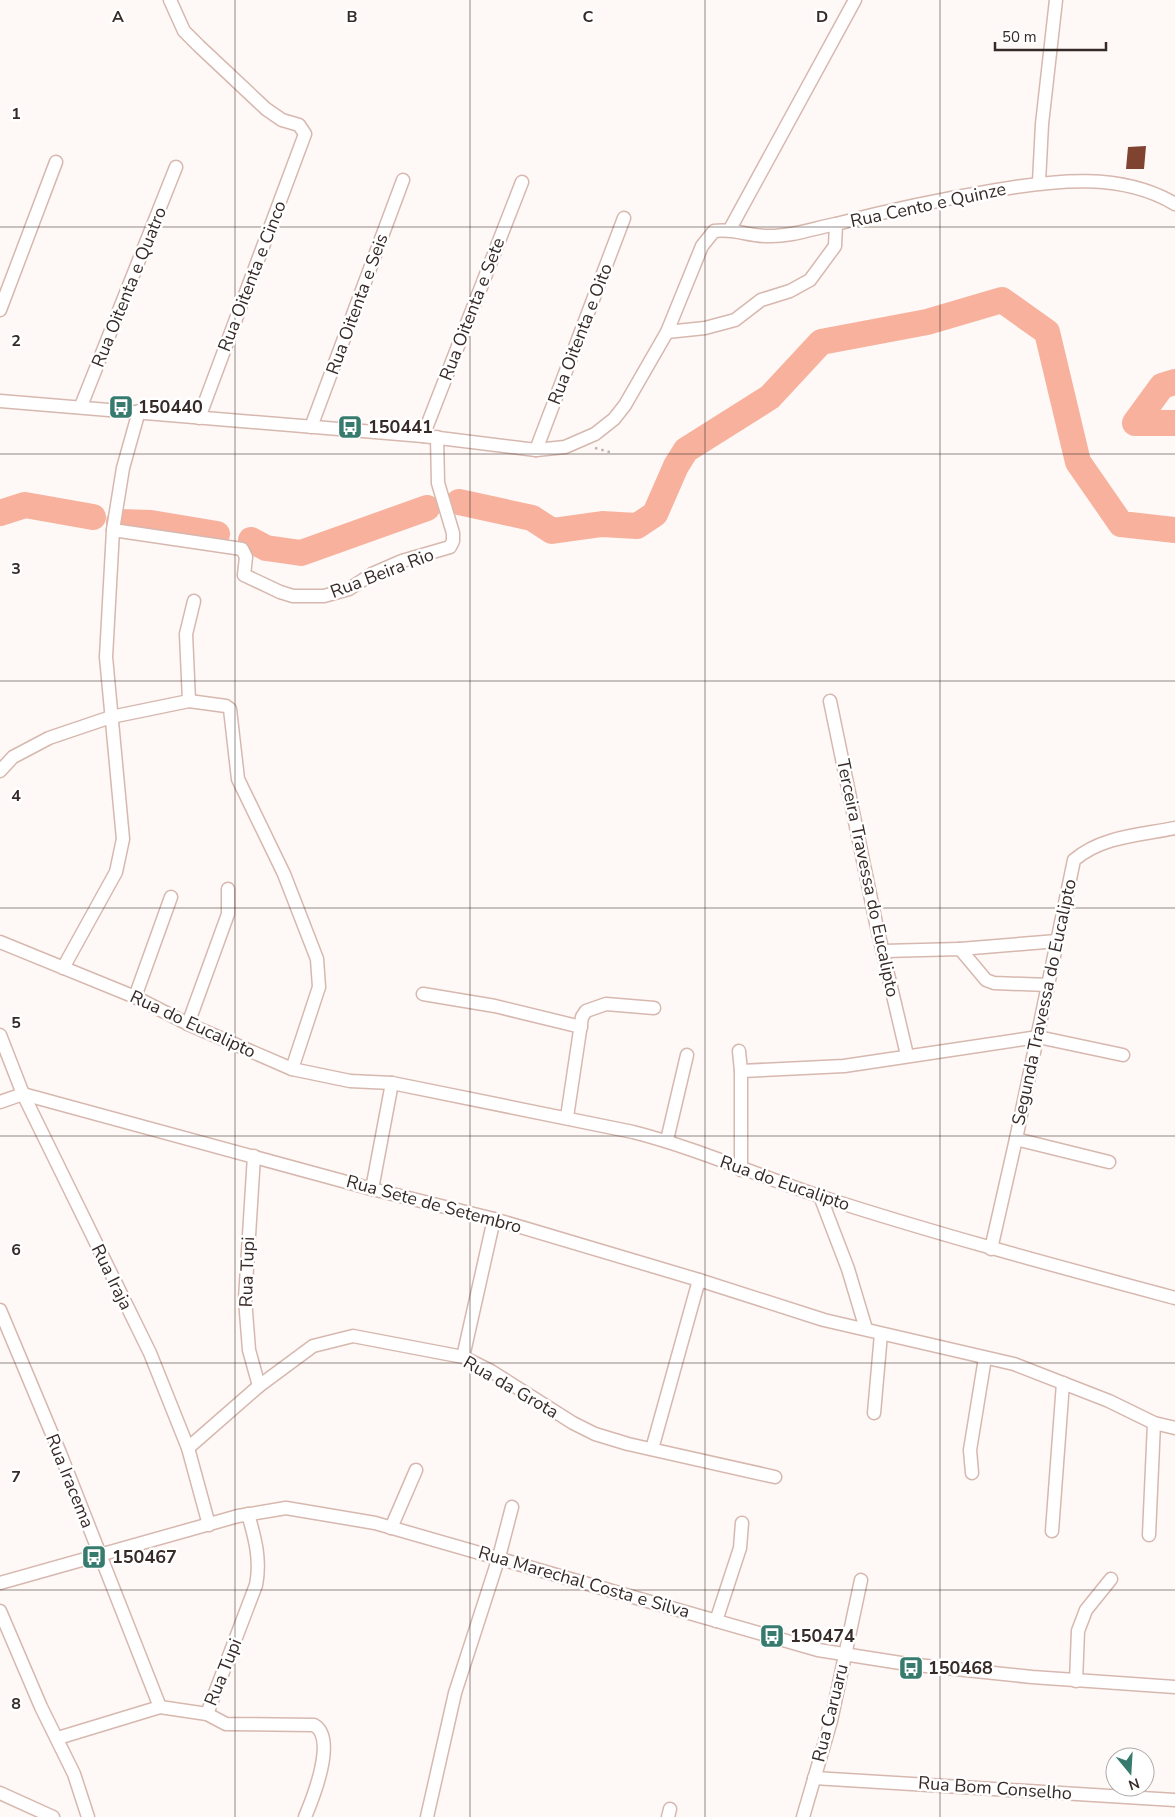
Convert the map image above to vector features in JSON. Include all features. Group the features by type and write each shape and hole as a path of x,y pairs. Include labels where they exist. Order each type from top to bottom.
{"street":[{"name":"Rua Oitenta e Cinco","path":"170,0 184,31 199,46 266,109 282,120 299,125 305,134 199,418"},
{"path":"730,229 855,0"},
{"path":"1039,182 1042,124 1056,0"},
{"path":"0,310 56,162"},
{"name":"Rua Oitenta e Quatro","path":"81,406 176,167"},
{"name":"Rua Oitenta e Seis","path":"311,427 403,180"},
{"name":"Rua Oitenta e Sete","path":"423,436 522,182"},
{"name":"Rua Cento e Quinze","path":"667,332 705,328 735,320 760,300 790,291 810,280 835,246 836,224 952,196 1039,182 1102,182 1150,192 1175,204"},
{"name":"Rua Oitenta e Oito","path":"536,450 624,218"},
{"path":"0,401 81,406 199,418 437,437 536,450 554,449 577,444 595,434 614,419 667,332 707,237 714,230 730,229 756,236 770,237 836,224"},
{"path":"63,968 116,872 120,860 122,840 106,657 113,530 123,468 139,411"},
{"name":"Rua Beira Rio","path":"113,530 242,549 246,557 243,569 246,577 280,592 310,597 340,592 384,569 450,547 453,542 453,533 438,483 437,437"},
{"path":"189,701 186,634 194,600"},
{"path":"0,771 13,757 49,738 111,717 189,701 226,706 230,709 238,779 284,874 317,959 319,986 292,1069"},
{"name":"Terceira Travessa do Eucalipto","path":"830,701 876,923 907,1055"},
{"name":"Segunda Travessa do Eucalipto","path":"991,1248 1038,1037 1074,860 1093,846 1175,828"},
{"path":"188,1024 228,914 228,890"},
{"path":"135,997 171,897"},
{"path":"884,951 960,949 1057,941"},
{"name":"Rua do Eucalipto","path":"0,942 135,997 188,1024 292,1069 350,1081 392,1084 567,1117 666,1140 741,1170 820,1196 991,1248 1175,1298"},
{"path":"960,949 986,980 994,984 1048,984"},
{"path":"424,994 495,1006 581,1028"},
{"path":"567,1117 582,1017 591,1008 606,1004 654,1008"},
{"name":"Rua Iraja","path":"0,1034 23,1094 150,1353 188,1448 209,1525"},
{"path":"741,1071 844,1066 907,1055 1038,1037 1123,1055"},
{"path":"739,1051 741,1071 741,1170"},
{"path":"666,1140 687,1055"},
{"path":"372,1189 392,1084"},
{"path":"0,1102 23,1094"},
{"name":"Rua Sete de Setembro","path":"23,1094 372,1189 494,1219 699,1280 824,1320 1014,1364 1109,1401 1154,1423 1175,1428"},
{"path":"1016,1139 1108,1162"},
{"name":"Rua Tupi","path":"254,1156 245,1299 249,1350 258,1386"},
{"path":"820,1196 848,1269 866,1329"},
{"path":"463,1357 494,1219"},
{"path":"652,1449 699,1280"},
{"name":"Rua Iracema","path":"0,1310 160,1707"},
{"path":"874,1413 881,1334"},
{"name":"Rua da Grota","path":"188,1448 258,1386 313,1346 353,1336 463,1357 491,1371 586,1430 628,1444 775,1477"},
{"path":"972,1473 970,1450 985,1358"},
{"path":"1052,1531 1063,1382"},
{"path":"1149,1534 1154,1423"},
{"path":"391,1528 416,1470"},
{"path":"427,1817 455,1693 499,1557 512,1507"},
{"name":"Rua Marechal Costa e Silva","path":"0,1583 248,1514 286,1508 391,1528 499,1557 818,1650 907,1664 1076,1681 1175,1687"},
{"name":"Rua Tupi","path":"207,1714 256,1585 258,1560 248,1514"},
{"path":"716,1621 740,1548 742,1524"},
{"path":"1076,1681 1078,1630 1086,1610 1111,1579"},
{"name":"Rua Caruaru","path":"803,1817 831,1721 861,1580"},
{"path":"0,1612 41,1707 58,1738 74,1774 88,1817"},
{"path":"58,1738 160,1707 207,1714 226,1724 314,1725 319,1728 323,1736 324,1748 312,1798 305,1817"},
{"name":"Rua Bom Conselho","path":"814,1778 1175,1800"},
{"path":"0,1793 53,1817"}],"building":[{"path":"1146,146 1144,169 1126,169 1128,147"}],"waterway":[{"path":"459,502 532,518 552,531 602,524 637,526 655,514 676,466 686,450 770,397 821,342 927,322 1002,300 1047,332 1078,462 1121,524 1175,530"},
{"path":"1175,382 1162,386 1135,423 1175,423"},
{"path":"0,513 25,505 93,517"},
{"path":"251,540 266,548 301,553 427,508"},
{"path":"119,522 151,523 217,534"}],"place":[{"name":"150440","path":"121,407"},
{"name":"150441","path":"350,427"},
{"name":"150467","path":"94,1557"},
{"name":"150474","path":"772,1636"},
{"name":"150468","path":"911,1668"}]}
